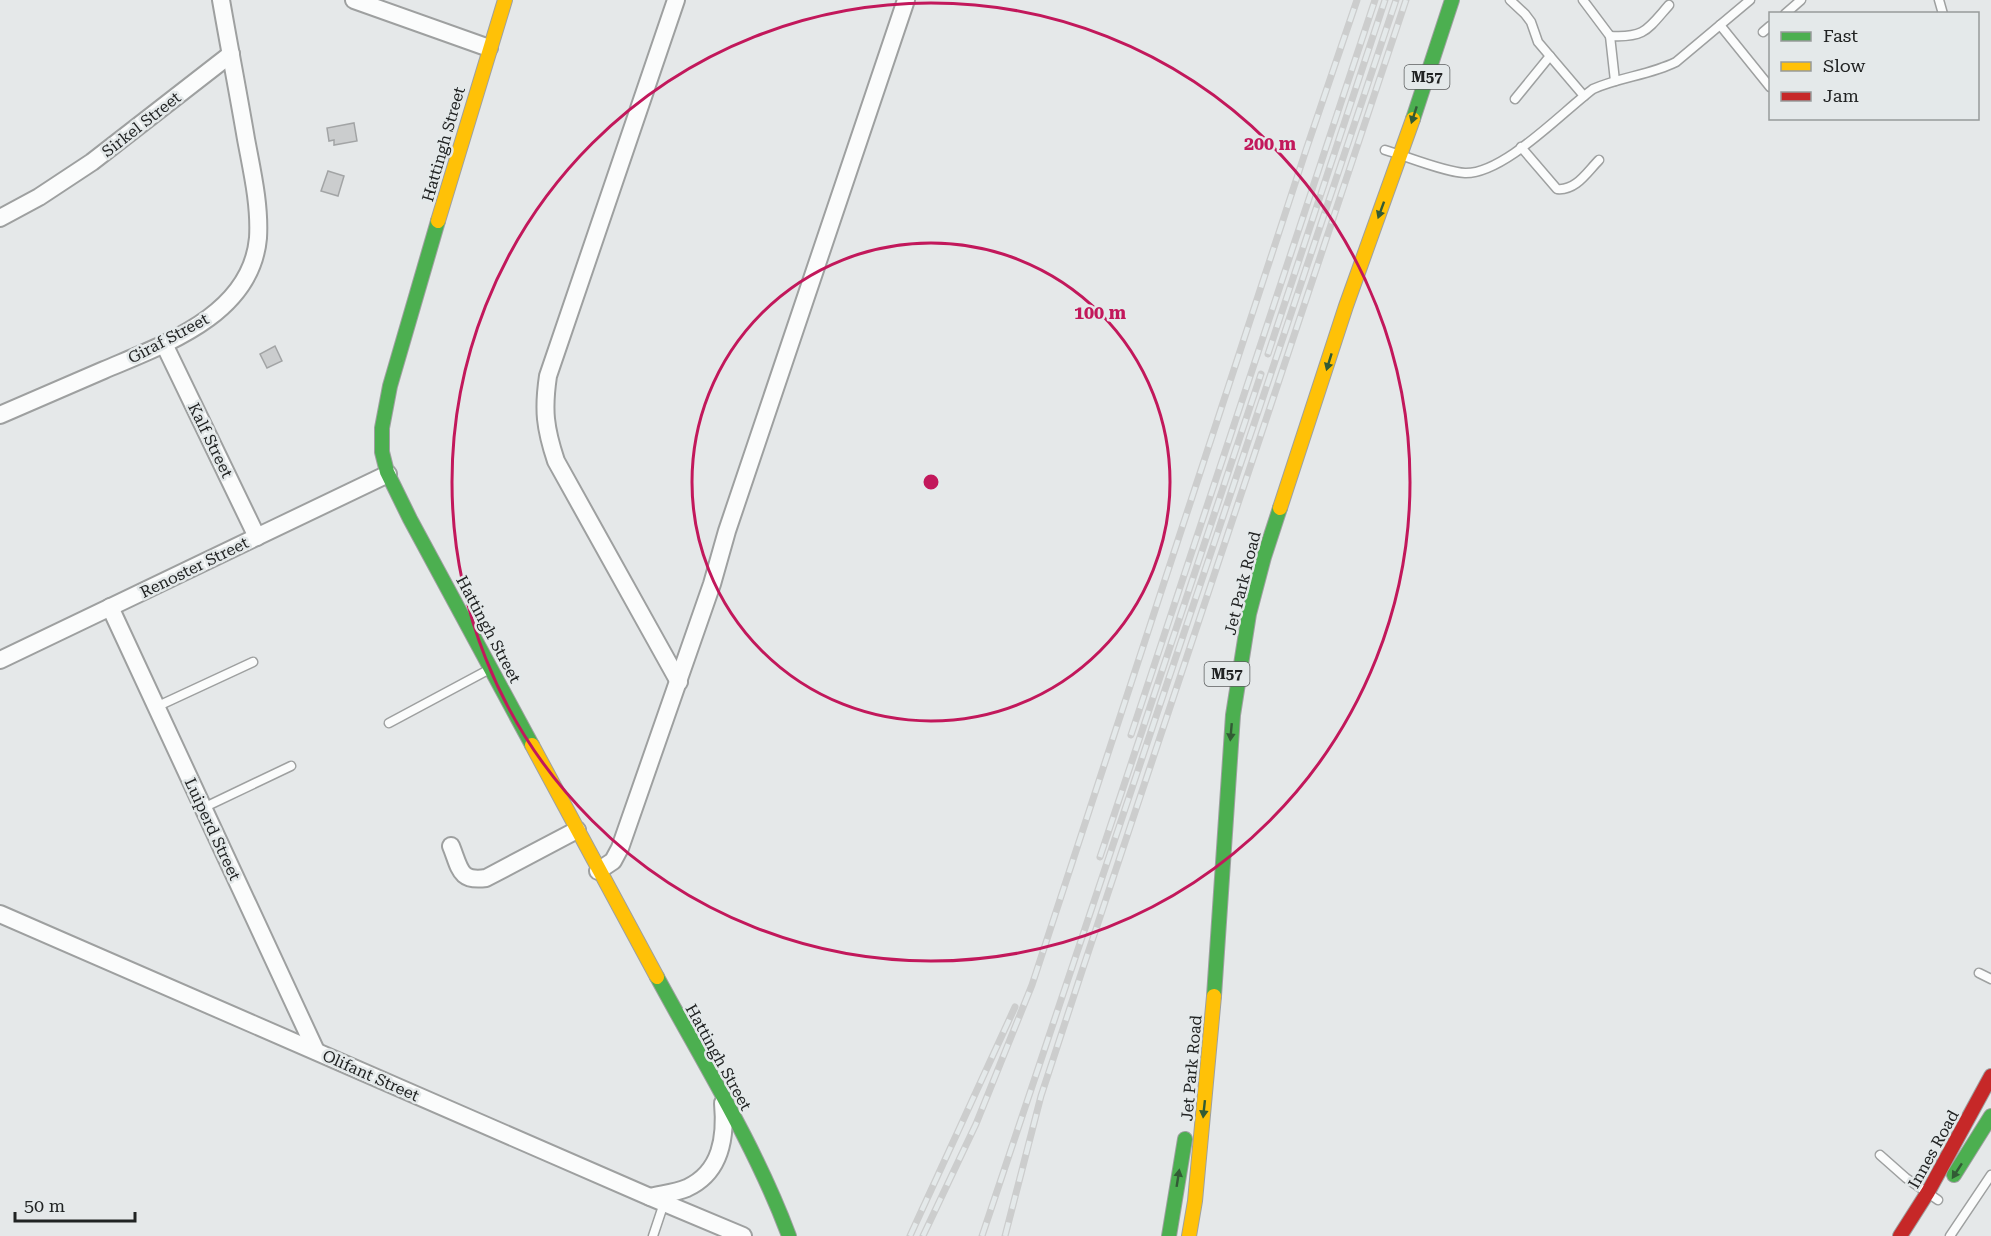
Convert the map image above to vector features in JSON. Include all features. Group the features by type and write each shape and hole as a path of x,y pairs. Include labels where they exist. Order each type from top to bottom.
{"main road":[{"name":"Hattingh Street","path":"505,0 390,386 381,442 388,474 598,871 682,1026 723,1095 777,1204 789,1236"},
{"name":"Jet Park Road","path":"1189,1236 1195,1201 1210,1050 1233,716 1245,631 1264,557 1346,306 1401,155 1452,0"},
{"name":"Jet Park Road","path":"1191,1103 1198,1057 1206,957 1218,741 1232,643 1253,558 1356,238"},
{"name":"Innes Road","path":"1915,1236 1989,1084"},
{"name":"Innes Road","path":"1900,1236 1933,1196 1991,1116"},
{"name":"Jet Park Road","path":"1169,1236 1187,1125"}],"street":[{"path":"221,0 231,54"},
{"path":"354,0 489,48"},
{"path":"676,0 548,376 544,405 547,434 556,461 679,682"},
{"path":"598,871 609,865 619,852 679,682 712,584 730,520 906,0"},
{"name":"Sirkel Street","path":"0,218 39,197 92,162 231,54"},
{"name":"Giraf Street","path":"0,415 164,344 193,328 229,300 248,272 258,240 255,187 231,54"},
{"name":"Kalf Street","path":"164,344 257,537"},
{"name":"Renoster Street","path":"0,660 388,474"},
{"name":"Luiperd Street","path":"110,608 316,1051"},
{"path":"451,846 463,874 470,879 486,878 577,830"},
{"name":"Olifant Street","path":"0,914 743,1236"},
{"path":"657,1200 698,1181 718,1156 724,1139 723,1095"}],"lane":[{"path":"1510,0 1526,14 1538,42 1584,96"},
{"path":"1584,0 1610,36 1615,81"},
{"path":"1385,150 1455,171 1474,172 1496,165 1593,88 1663,69 1676,62 1750,0"},
{"path":"1787,12 1801,0"},
{"path":"1610,36 1630,37 1640,34 1669,5"},
{"path":"1720,25 1769,86"},
{"path":"1763,32 1769,27"},
{"path":"1515,99 1550,56"},
{"path":"1521,147 1557,189 1564,190 1575,186 1599,160"},
{"path":"156,707 253,662"},
{"path":"389,723 492,669"},
{"path":"203,808 291,766"},
{"path":"1979,973 1991,979"},
{"path":"1880,1155 1906,1178 1933,1196"},
{"path":"1950,1236 1991,1175"},
{"path":"653,1236 657,1200"}],"building":[{"path":"354,123 357,141 334,145 334,140 329,141 327,128"},
{"path":"328,171 344,176 338,196 321,191"},
{"path":"275,346 282,361 267,368 260,354"}],"railway":[{"path":"923,1236 976,1124 1032,985 1357,0"},
{"path":"1131,735 1375,0"},
{"path":"1268,354 1385,0"},
{"path":"982,1236 1396,0"},
{"path":"1005,1236 1041,1096 1406,0"},
{"path":"1100,857 1261,374"},
{"path":"910,1236 1015,1007"}],"traffic: fast":[{"path":"1413,119 1452,0"},
{"path":"438,221 390,386 382,428 382,452 387,472 410,519 532,745"},
{"path":"1214,996 1233,715 1249,614 1280,508"},
{"path":"657,977 744,1136 789,1236"},
{"path":"1954,1175 1991,1116"},
{"path":"1169,1236 1185,1139"}],"traffic: slow":[{"path":"438,221 505,0"},
{"path":"1280,508 1346,306 1413,119"},
{"path":"532,745 657,977"},
{"path":"1189,1236 1195,1201 1214,996"}],"traffic: jam":[{"path":"1900,1236 1928,1192 1991,1076"}]}
